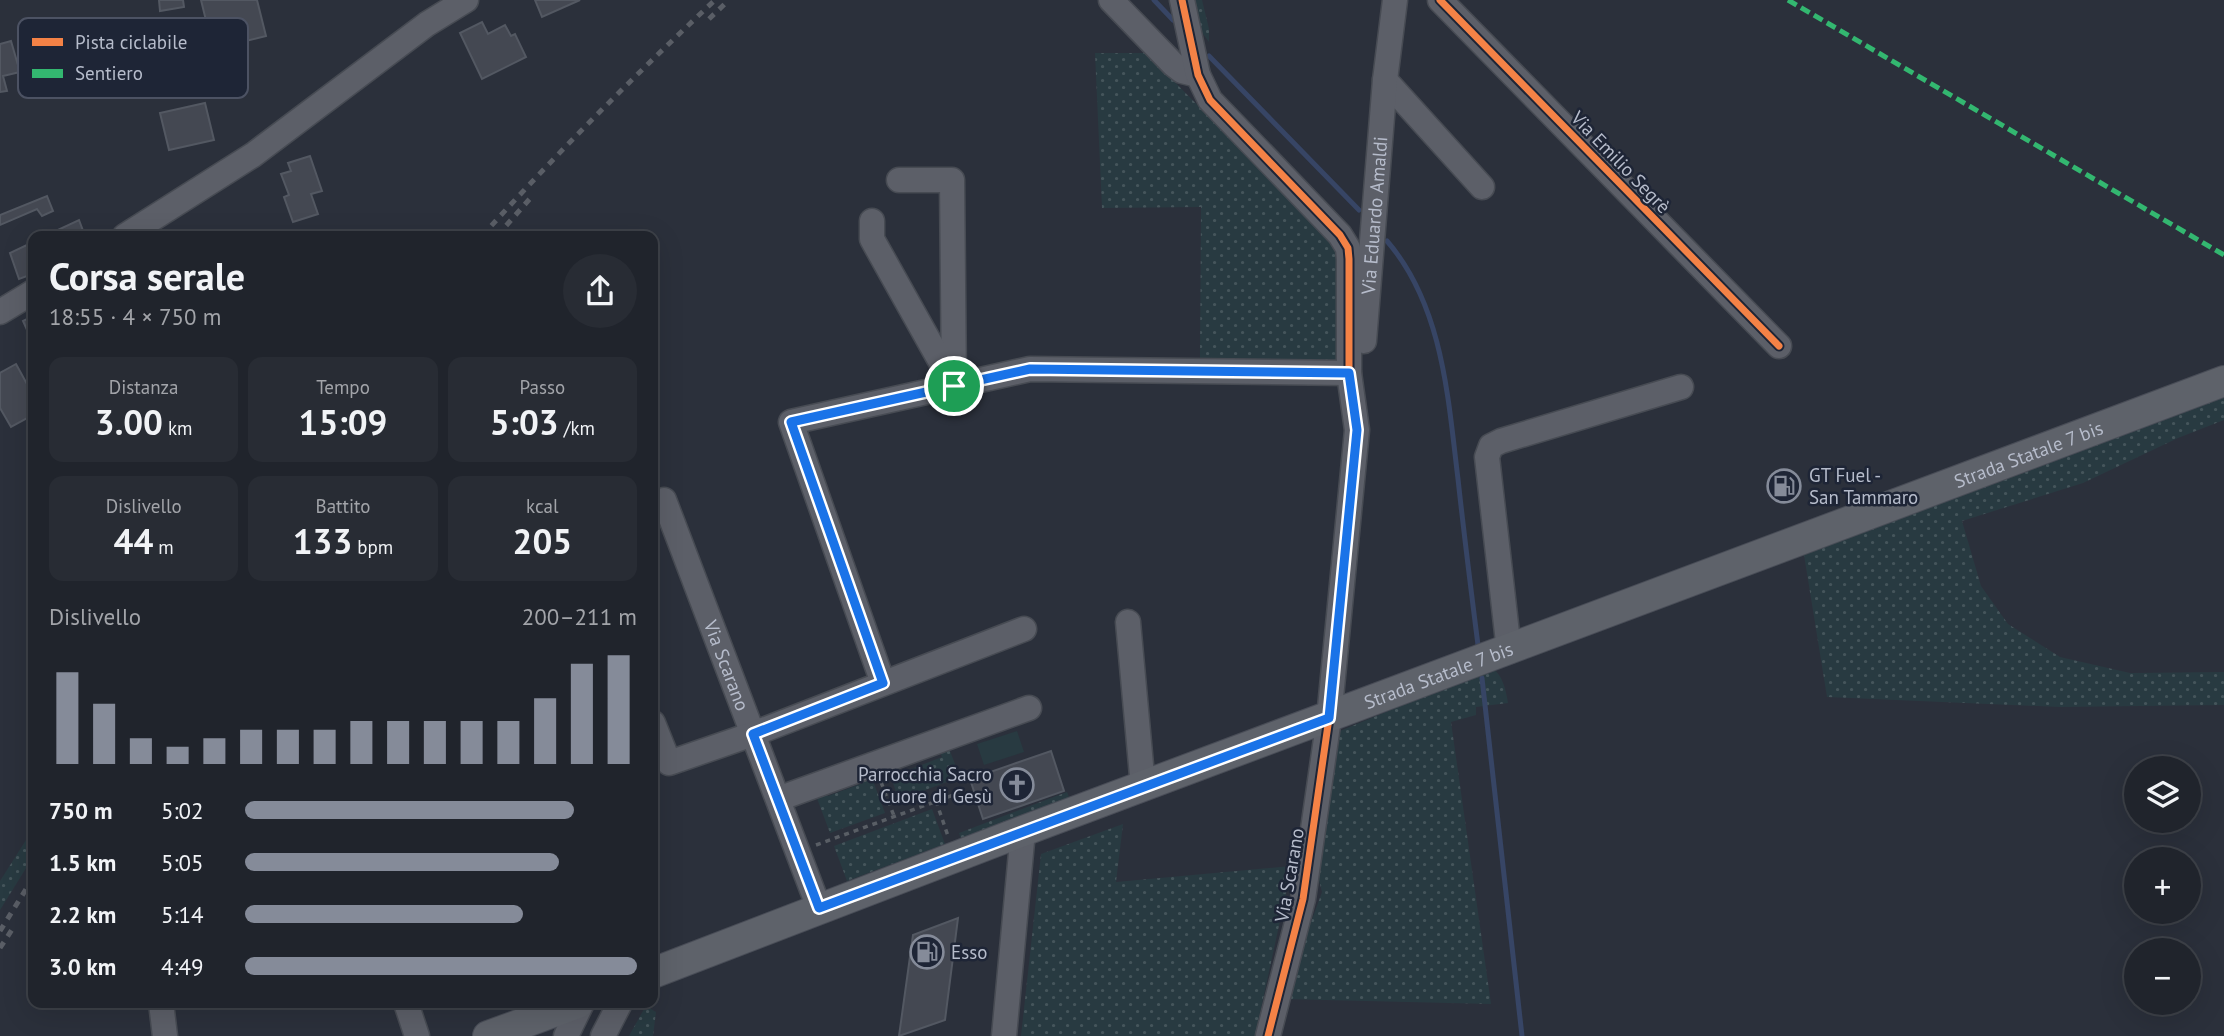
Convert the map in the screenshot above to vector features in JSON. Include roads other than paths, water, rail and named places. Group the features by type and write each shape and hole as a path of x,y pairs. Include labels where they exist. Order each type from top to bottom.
{"main road":[{"name":"Strada Statale 7 bis","path":"658,971 1023,831 2224,381"},
{"path":"488,1036 566,1008"}],"street":[{"path":"133,231 253,155 427,24 466,0"},
{"path":"1111,0 1173,64 1182,71 1199,75"},
{"path":"1182,0 1199,75 1210,100 1340,235 1348,248 1349,373 1357,430"},
{"name":"Via Eduardo Amaldi","path":"1357,430 1385,80 1395,0"},
{"name":"Via Emilio Segrè","path":"1440,0 1779,346"},
{"path":"1385,80 1482,187"},
{"path":"899,180 951,180 954,386"},
{"path":"872,221 872,239 954,386"},
{"path":"0,312 28,295"},
{"path":"883,683 791,422 1030,369 1349,373"},
{"path":"1509,651 1488,457 1491,446 1681,387"},
{"name":"Via Scarano","path":"1268,1036 1303,899 1329,718 1357,430"},
{"name":"Via Scarano","path":"664,500 819,908"},
{"path":"1128,622 1143,787"},
{"path":"658,736 669,763 753,734 1024,629"},
{"path":"778,799 1029,708"},
{"path":"1004,1036 1023,831"},
{"path":"162,1008 165,1036"},
{"path":"408,1008 417,1036"},
{"path":"566,1036 578,1008"},
{"path":"603,1036 618,1008"}],"waterway":[{"path":"1154,0 1173,20"},
{"path":"1209,56 1359,210"},
{"path":"1387,241 1406,267 1420,294 1440,354 1451,417 1478,645"},
{"path":"1482,678 1522,1036"}],"railway":[{"path":"487,231 596,116 715,0"},
{"path":"709,19 729,0"},
{"path":"501,231 534,194"},
{"path":"0,931 28,886"},
{"path":"0,948 15,925"}],"place":[{"name":"GT Fuel - San Tammaro","path":"1784,486"},
{"name":"Parrocchia Sacro Cuore di Gesù","path":"1017,785"},
{"name":"Esso","path":"927,952"}]}
